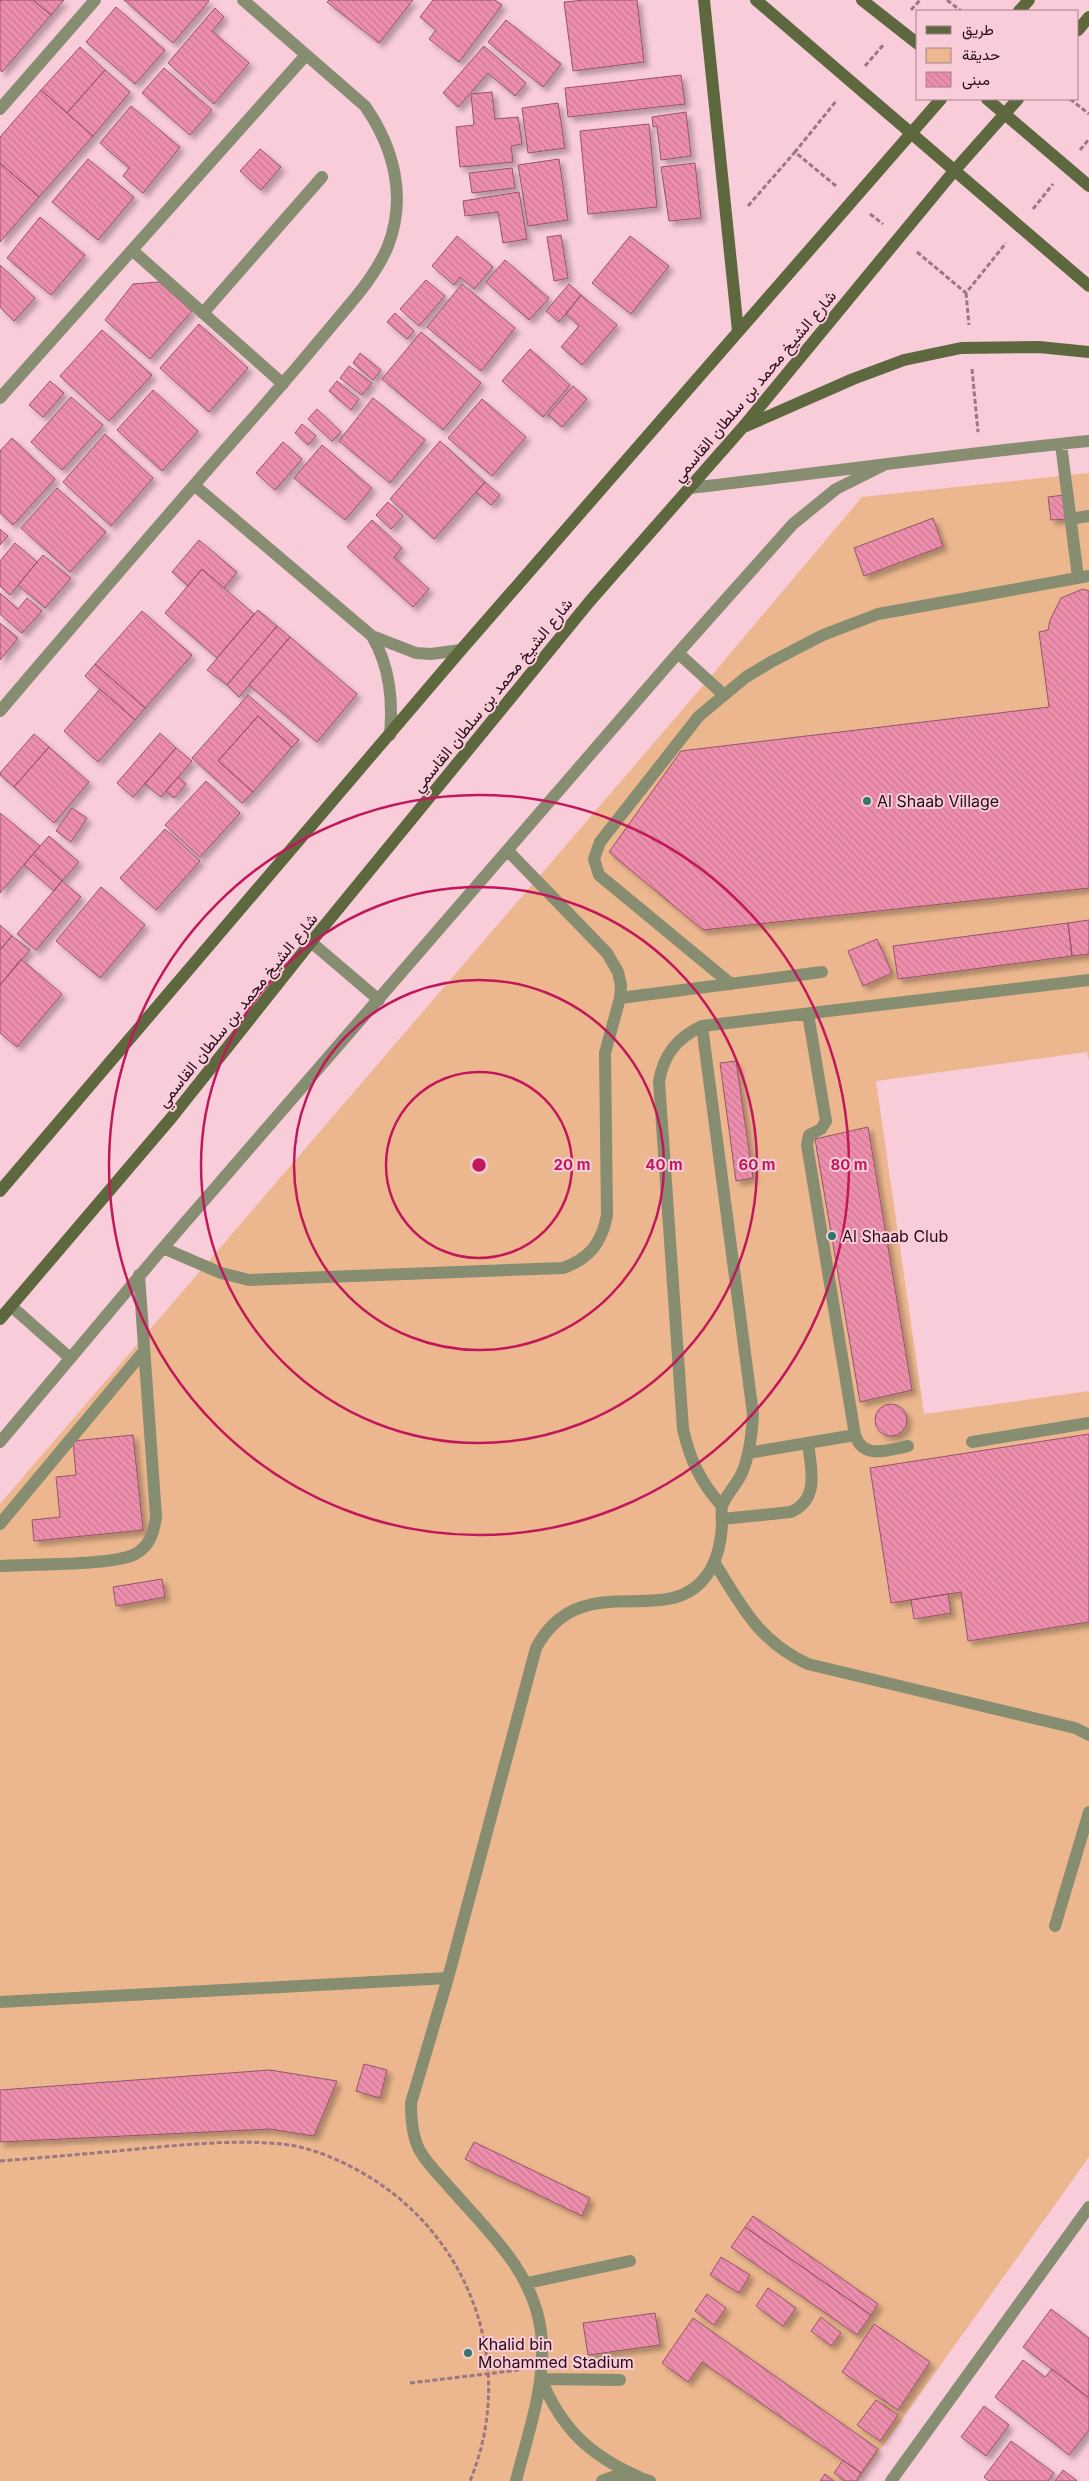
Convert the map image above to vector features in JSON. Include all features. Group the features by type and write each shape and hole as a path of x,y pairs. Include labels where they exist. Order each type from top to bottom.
{"main road":[{"path":"704,0 738,331"},
{"path":"756,0 1089,286"},
{"path":"862,0 916,42"},
{"path":"1020,10 1029,0"},
{"path":"1079,29 1089,17"},
{"path":"0,1191 461,650 940,100"},
{"path":"988,100 1089,186"},
{"name":"شارع الشيخ محمد بن سلطان القاسمي","path":"0,1319 172,1117 311,942 590,602 743,427 954,170 1017,100"},
{"path":"743,427 904,360 961,348 1039,347 1089,352"}],"street":[{"path":"0,109 95,0"},
{"path":"0,712 282,384 378,268 388,245 395,221 397,197 395,172 389,148 379,126 365,106 243,0"},
{"path":"0,398 306,55"},
{"path":"203,313 322,177"},
{"path":"132,250 282,384"},
{"path":"690,488 884,465 979,451 1089,441"},
{"path":"731,984 600,875 594,859 600,842 699,716 723,694 771,662 850,623 907,608 1084,577 1070,519 1060,444"},
{"path":"0,1442 139,1275 678,653 794,524 836,489 884,465"},
{"path":"194,485 372,636 381,651 390,684 390,735"},
{"path":"1070,519 1089,516"},
{"path":"372,636 416,653 431,654 461,650"},
{"path":"678,653 723,694"},
{"path":"163,1248 221,1273 249,1280 538,1270 562,1268 576,1264 589,1255 598,1243 604,1230 607,1215 605,1053 608,1035 620,998 618,972 607,953 508,851"},
{"path":"311,942 379,1000"},
{"path":"620,998 822,972"},
{"path":"722,1506 700,1478 692,1463 683,1429 659,1081 666,1057 681,1038 702,1026 1089,980"},
{"path":"808,1014 826,1121 821,1129 809,1136 807,1145 855,1435 862,1448 869,1451 908,1446"},
{"path":"516,2481 541,2373 540,2330 526,2283 513,2261 428,2163 419,2150 411,2119 411,2103 448,1978 536,1648 543,1634 567,1612 581,1606 597,1603 654,1600 683,1594 697,1586 707,1575 714,1562 722,1534 722,1506 742,1472 748,1453 753,1414 702,1026"},
{"path":"0,1566 117,1560 137,1553 151,1538 156,1517 139,1275"},
{"path":"11,1306 70,1358"},
{"path":"0,1524 144,1351"},
{"path":"972,1442 1089,1423"},
{"path":"748,1453 855,1435"},
{"path":"722,1519 791,1512 800,1508 807,1501 811,1493 808,1443"},
{"path":"714,1562 762,1634 776,1647 792,1657 808,1664 1075,1728 1089,1735"},
{"path":"1055,1926 1089,1812"},
{"path":"0,2002 448,1978"},
{"path":"891,2481 1089,2206"},
{"path":"526,2283 630,2261"},
{"path":"541,2373 620,2380"},
{"path":"541,2373 550,2401 563,2421 579,2439 597,2455 644,2479"},
{"path":"602,2481 621,2476 644,2479"}],"path":[{"path":"947,0 960,10"},
{"path":"1071,100 1089,114"},
{"path":"728,229 795,152"},
{"path":"0,2161 220,2143 292,2146 325,2156 358,2170 387,2189 414,2211 438,2238 458,2267 474,2300 484,2338 488,2374 488,2403 486,2429 470,2481"},
{"path":"410,2383 488,2374 541,2373"}],"green space":[{"path":"1089,473 1089,1061 1087,1052 876,1081 924,1414 1089,1391 1089,2157 858,2481 0,2481 0,1504 707,681 862,497"}],"building":[{"path":"0,0 33,0 51,15 2,72 0,70"},
{"path":"33,0 64,0 51,15"},
{"path":"124,0 207,0 209,1 173,43"},
{"path":"329,0 413,0 379,43 327,2"},
{"path":"433,0 495,0 502,5 459,62 429,39 436,30 420,17"},
{"path":"637,0 644,62 573,71 564,2"},
{"path":"116,7 165,50 135,84 86,42"},
{"path":"215,8 224,17 212,31 249,63 214,104 168,63"},
{"path":"506,20 561,64 543,87 488,42"},
{"path":"484,46 526,83 515,96 488,73 458,107 443,93"},
{"path":"80,47 105,70 67,113 41,90"},
{"path":"164,68 212,110 190,135 142,93"},
{"path":"105,70 130,92 93,136 67,113"},
{"path":"681,75 685,104 568,117 565,88"},
{"path":"41,90 93,136 39,197 0,163 0,137"},
{"path":"492,92 495,119 518,117 522,144 511,146 513,162 460,167 456,127 474,125 471,94"},
{"path":"558,103 565,148 528,153 522,108"},
{"path":"131,106 180,147 143,193 123,176 129,168 100,143"},
{"path":"686,112 691,156 661,160 657,126 653,127 652,117"},
{"path":"649,124 657,207 588,214 580,131"},
{"path":"260,149 281,167 261,190 240,171"},
{"path":"88,159 134,197 98,240 52,202"},
{"path":"559,159 568,220 528,226 518,165"},
{"path":"0,163 39,197 0,242"},
{"path":"695,163 701,218 669,221 661,167"},
{"path":"512,168 515,188 472,193 469,173"},
{"path":"519,192 527,239 503,243 498,212 465,216 463,201"},
{"path":"40,217 85,255 51,295 7,258"},
{"path":"561,235 568,278 554,281 547,237"},
{"path":"457,236 493,267 474,289 460,277 454,285 432,266"},
{"path":"630,236 669,266 631,314 592,283"},
{"path":"505,260 549,298 529,320 486,282"},
{"path":"0,265 35,298 14,321 0,307"},
{"path":"426,280 445,296 419,326 400,309"},
{"path":"159,282 192,311 150,359 105,320 133,284"},
{"path":"462,284 515,328 481,371 427,327"},
{"path":"569,284 581,295 559,322 546,311"},
{"path":"581,295 617,325 582,365 561,347 579,326 566,314"},
{"path":"395,313 414,331 407,339 387,322"},
{"path":"199,324 248,368 209,412 160,368"},
{"path":"102,330 152,375 109,421 60,376"},
{"path":"421,332 481,383 443,430 382,379"},
{"path":"530,349 570,385 543,417 502,381"},
{"path":"360,353 381,370 373,380 353,363"},
{"path":"349,366 372,383 362,395 340,378"},
{"path":"50,381 64,393 43,417 29,405"},
{"path":"337,381 359,399 351,410 329,391"},
{"path":"573,386 587,399 562,427 548,415"},
{"path":"153,390 198,431 162,471 117,430"},
{"path":"71,397 103,425 62,470 31,442"},
{"path":"373,398 425,440 390,483 339,441"},
{"path":"482,399 526,437 492,476 448,438"},
{"path":"317,409 341,432 332,441 308,419"},
{"path":"302,424 316,436 308,445 295,433"},
{"path":"105,434 153,478 111,526 63,482"},
{"path":"12,438 55,479 13,525 0,513 0,451"},
{"path":"440,441 485,482 434,539 390,499"},
{"path":"283,442 302,459 275,490 256,473"},
{"path":"322,445 372,488 345,520 294,478"},
{"path":"485,482 500,495 491,505 476,492"},
{"path":"57,488 106,532 70,572 21,528"},
{"path":"1064,495 1067,519 1051,520 1048,497"},
{"path":"388,502 403,516 391,529 376,515"},
{"path":"933,518 943,546 864,576 854,548"},
{"path":"372,520 402,548 394,557 429,589 413,607 347,547"},
{"path":"0,529 8,536 0,545"},
{"path":"199,540 237,572 224,588 202,569 188,586 172,572"},
{"path":"15,543 37,562 10,595 0,586 0,561"},
{"path":"43,555 71,578 45,608 18,585"},
{"path":"202,569 254,614 217,658 165,613"},
{"name":"Al Shaab Village","path":"1083,589 1089,591 1089,888 703,930 609,852 681,751 1049,707 1039,632 1048,630 1050,620 1061,598"},
{"path":"0,593 18,609 27,598 42,611 22,633 0,614"},
{"path":"258,610 277,626 227,685 207,670"},
{"path":"142,611 192,655 145,708 95,664"},
{"path":"0,623 18,638 0,660"},
{"path":"277,626 290,637 239,697 227,685"},
{"path":"290,637 357,694 317,742 249,685"},
{"path":"95,664 145,708 135,720 85,676"},
{"path":"100,689 135,720 98,762 64,731"},
{"path":"248,695 299,740 292,747 258,716 218,761 253,792 242,803 192,758"},
{"path":"258,716 292,747 253,792 218,761"},
{"path":"160,733 176,748 133,797 117,783"},
{"path":"34,734 49,747 14,787 0,773"},
{"path":"49,747 89,782 54,823 14,787"},
{"path":"176,748 192,761 161,797 145,784"},
{"path":"178,777 186,784 174,798 166,791"},
{"path":"206,781 240,813 200,857 165,825"},
{"path":"72,808 87,818 71,842 56,831"},
{"path":"0,813 40,846 0,893"},
{"path":"165,829 200,861 156,910 120,878"},
{"path":"49,836 79,862 62,881 33,854"},
{"path":"33,854 62,881 54,891 24,865"},
{"path":"62,881 81,897 36,950 17,934"},
{"path":"101,887 145,925 100,978 56,941"},
{"path":"1089,920 1089,954 1072,956 1068,923"},
{"path":"1068,923 1072,956 898,979 893,946"},
{"path":"0,925 12,936 0,950"},
{"path":"12,936 30,950 0,985 0,950"},
{"path":"877,939 892,973 863,986 848,951"},
{"path":"21,959 62,994 17,1047 0,1033 0,985"},
{"path":"736,1061 753,1178 736,1181 720,1063"},
{"path":"868,1127 912,1390 860,1402 815,1139"},
{"path":"891,1404 903,1408 907,1420 903,1432 891,1436 879,1432 875,1420 879,1408"},
{"path":"1089,1434 1089,1622 968,1641 961,1592 891,1603 870,1468"},
{"path":"133,1435 143,1530 34,1541 32,1520 60,1517 56,1477 76,1475 73,1441"},
{"path":"162,1579 165,1597 116,1606 113,1587"},
{"path":"948,1594 951,1613 914,1619 911,1600"},
{"path":"364,2064 387,2070 380,2098 356,2091"},
{"path":"270,2070 337,2081 314,2136 270,2129 0,2142 0,2090"},
{"path":"474,2142 590,2198 582,2216 465,2159"},
{"path":"753,2216 878,2304 871,2315 745,2227"},
{"path":"745,2227 871,2315 857,2335 731,2247"},
{"path":"721,2257 750,2275 739,2293 710,2275"},
{"path":"768,2288 796,2308 783,2326 756,2306"},
{"path":"707,2294 726,2308 714,2325 695,2311"},
{"path":"1051,2309 1089,2338 1089,2398 1023,2347"},
{"path":"655,2313 660,2345 588,2355 583,2323"},
{"path":"821,2317 841,2333 831,2346 811,2331"},
{"path":"693,2318 878,2449 861,2473 702,2362 688,2382 662,2363"},
{"path":"874,2324 930,2362 898,2410 842,2372"},
{"path":"1023,2360 1045,2377 1052,2369 1089,2398 1089,2430 1069,2455 995,2397"},
{"path":"876,2400 898,2415 880,2441 857,2425"},
{"path":"984,2406 1009,2425 986,2456 961,2437"},
{"path":"1011,2441 1054,2473 1048,2481 989,2481 984,2477"},
{"path":"843,2460 861,2473 856,2481 845,2481 834,2473"},
{"path":"1063,2470 1077,2481 1055,2481"},
{"path":"825,2474 834,2481 820,2481"}],"place":[{"name":"Al Shaab Village","path":"867,801"},
{"name":"Al Shaab Club","path":"832,1236"},
{"name":"Khalid bin Mohammed Stadium","path":"468,2353"}]}
